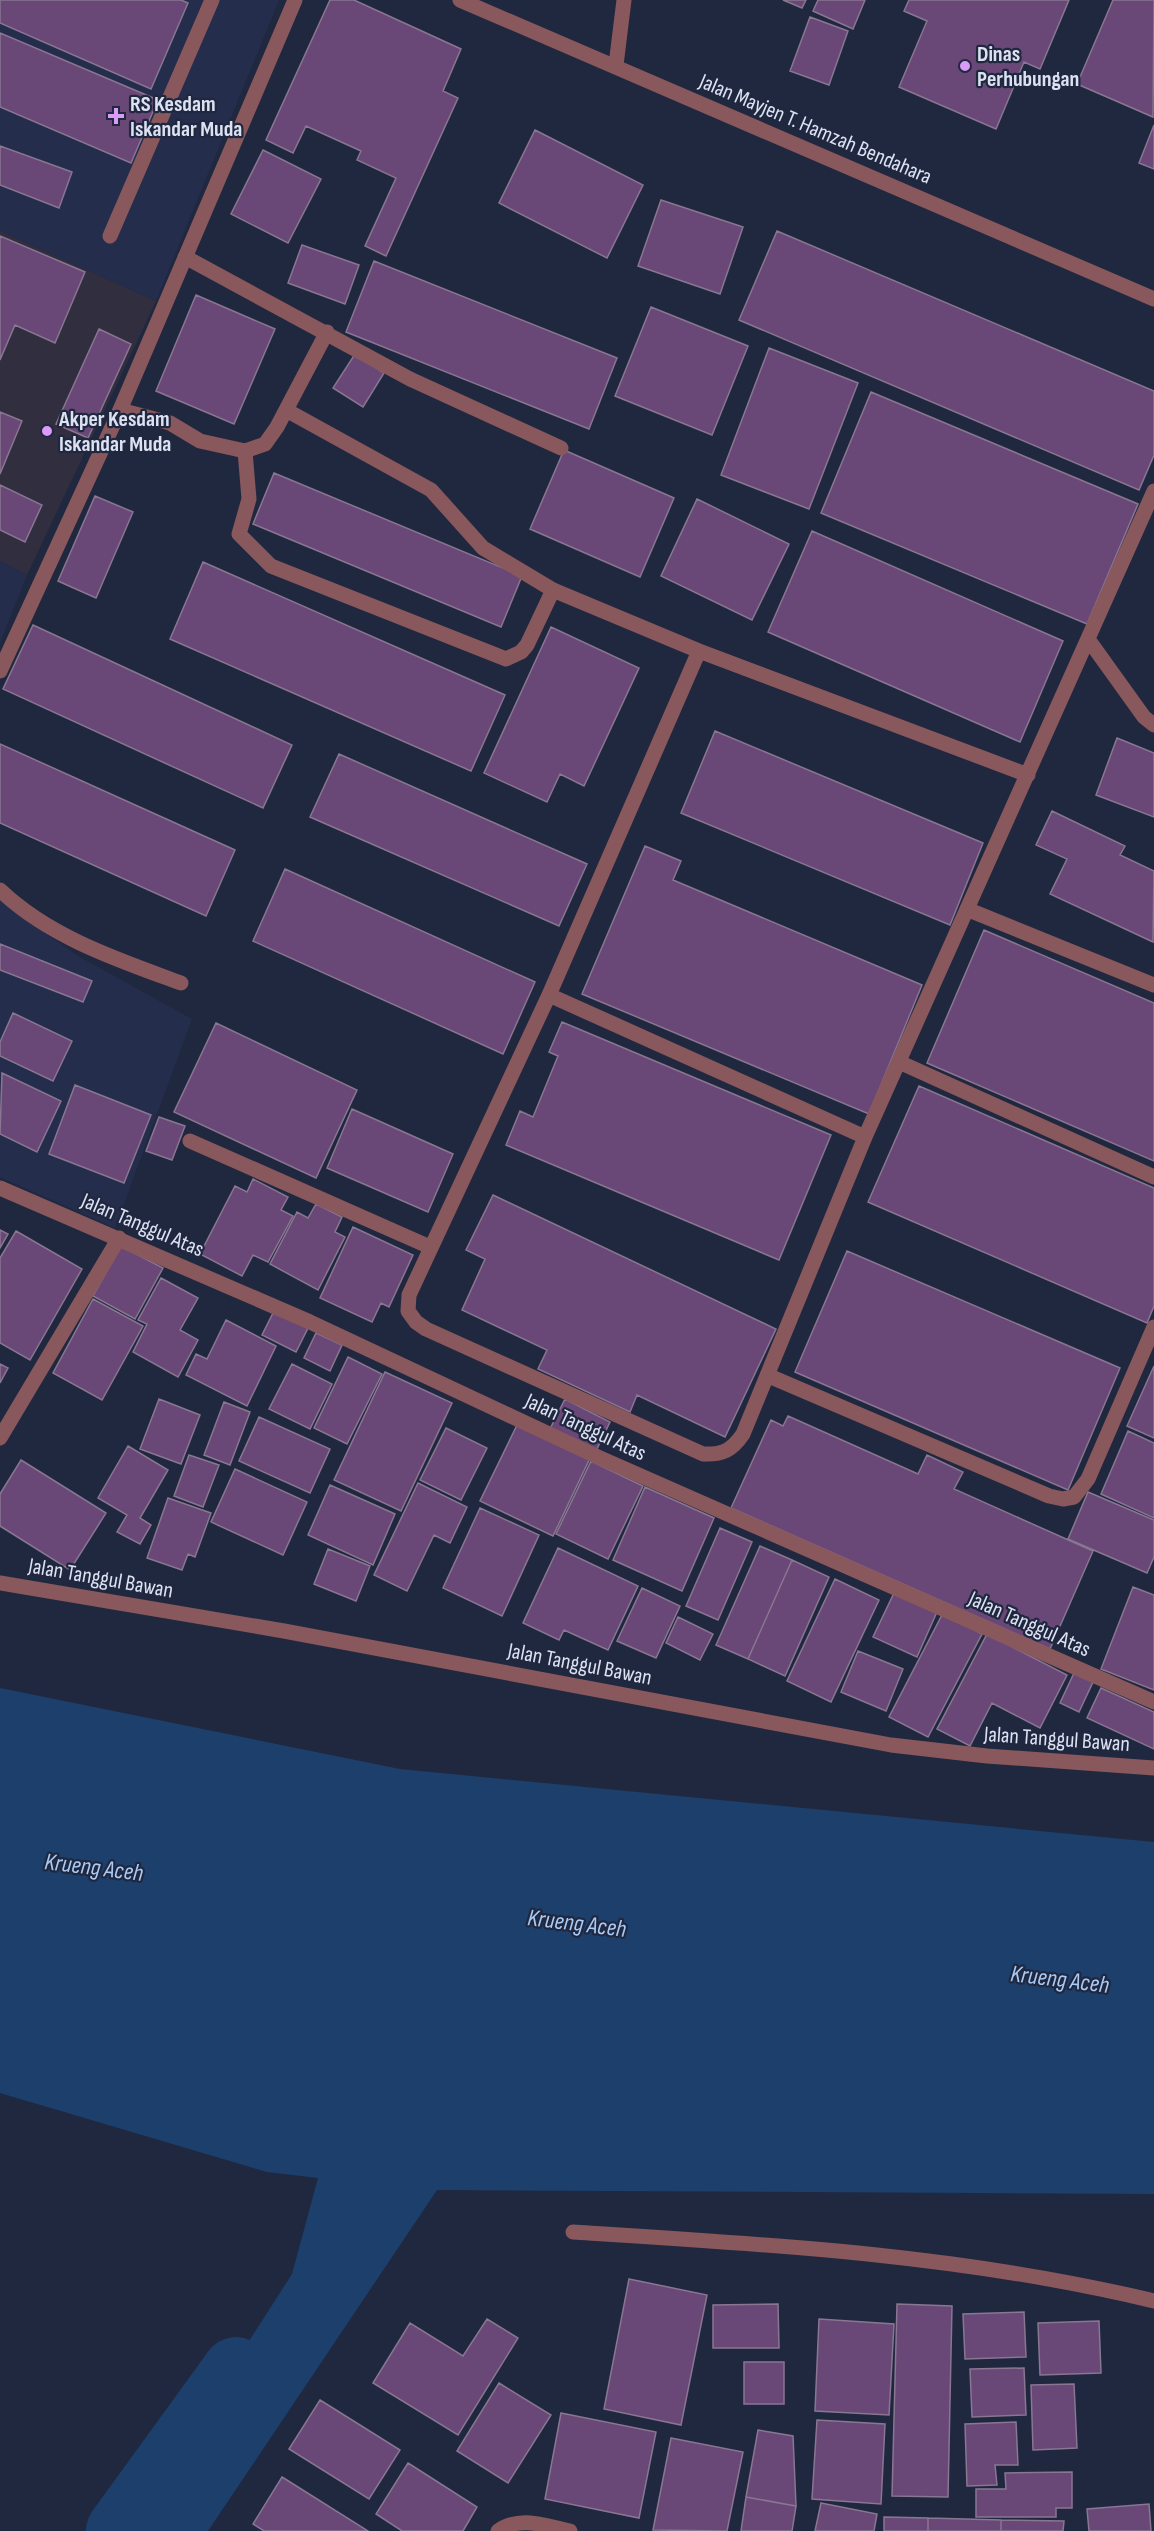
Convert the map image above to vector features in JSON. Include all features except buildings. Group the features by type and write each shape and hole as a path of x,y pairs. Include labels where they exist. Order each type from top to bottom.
{"street":[{"path":"110,236 212,0"},
{"path":"0,671 120,410 295,0"},
{"name":"Jalan Mayjen T. Hamzah Bendahara","path":"460,0 1154,299"},
{"path":"615,65 624,0"},
{"path":"185,256 327,332 410,380 561,448"},
{"path":"120,410 170,423 200,441 245,451 265,444 286,410 327,332"},
{"path":"286,410 431,490 483,548 553,590 699,651 1028,775"},
{"path":"245,451 249,499 239,534 271,566 506,659 521,652 527,645 553,590"},
{"path":"699,651 549,995 430,1247 409,1295 408,1311 416,1322 703,1454 719,1455 736,1444 769,1376 865,1137 969,910 1154,491"},
{"path":"1088,639 1144,717 1154,725"},
{"path":"0,890 19,908 65,935 119,961 181,983"},
{"path":"969,910 1154,985"},
{"path":"549,995 865,1137"},
{"path":"899,1062 1154,1177"},
{"path":"190,1141 430,1247"},
{"name":"Jalan Tanggul Atas","path":"0,1188 310,1322 598,1457 1154,1702"},
{"path":"0,1438 119,1238"},
{"path":"769,1376 1049,1497 1064,1499 1074,1497 1088,1479 1154,1327"},
{"name":"Jalan Tanggul Bawan","path":"0,1583 284,1631 891,1745 987,1756 1154,1768"},
{"path":"573,2232 760,2244 985,2269 1154,2301"},
{"path":"498,2531 508,2524 522,2521 570,2531"}],"shaded area":[{"name":"RS Kesdam Iskandar Muda","path":"0,0 279,0 156,301 0,231"},
{"name":"Akper Kesdam Iskandar Muda","path":"0,231 156,301 27,575 0,561"},
{"path":"0,561 27,575 0,643"},
{"path":"0,896 29,922 78,956 192,1019 115,1228 0,1177"}],"water":[{"name":"Krueng Aceh","path":"0,1688 400,1769 1154,1842 1154,2194 437,2190 208,2531 127,2531 292,2274 318,2178 267,2172 0,2093"}],"waterway":[{"path":"120,2531 236,2371"}],"place":[{"name":"Dinas Perhubungan","path":"965,66"},
{"name":"RS Kesdam Iskandar Muda","path":"116,116"},
{"name":"Akper Kesdam Iskandar Muda","path":"47,431"}]}
